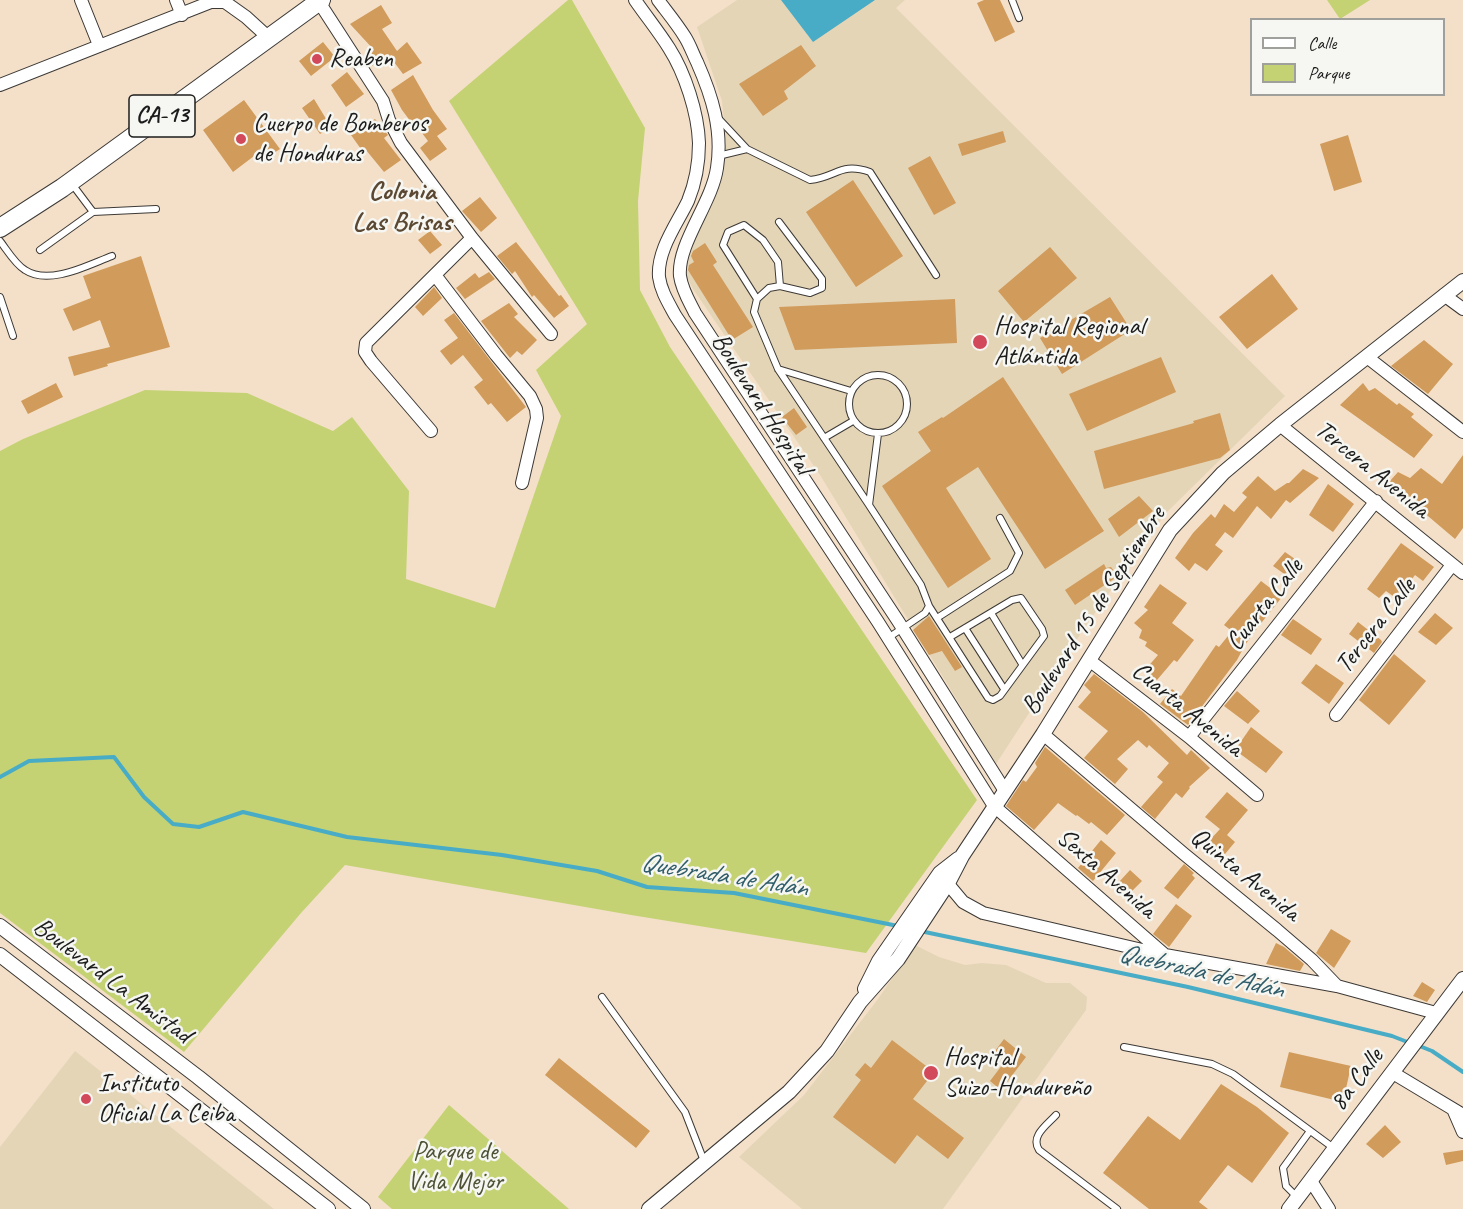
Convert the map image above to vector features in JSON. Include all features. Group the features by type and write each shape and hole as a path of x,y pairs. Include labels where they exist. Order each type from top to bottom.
{"main road":[{"name":"CA-13","path":"0,228 70,182 320,1"}],"street":[{"path":"81,0 99,45"},
{"path":"176,0 182,15"},
{"name":"Boulevard Hospital","path":"634,0 670,50 689,93 695,113 699,143 697,171 689,199 661,257 659,276 663,294 888,638 994,806"},
{"name":"Boulevard Hospital","path":"658,0 686,39 710,92 720,142 717,169 709,197 681,256 680,274 684,292 695,314 903,629 1005,791"},
{"path":"0,85 211,2 224,1 269,38"},
{"path":"320,1 383,101 389,120 401,143 472,237 551,334"},
{"path":"431,431 365,352 366,343 472,237"},
{"path":"435,275 530,396 536,409 537,418 522,483"},
{"name":"Boulevard 15 de Septiembre","path":"860,1002 879,961 962,856 1043,734 1170,530 1224,473 1280,424 1463,281"},
{"path":"1444,294 1463,309"},
{"path":"1367,357 1463,432"},
{"name":"Tercera Avenida","path":"1280,424 1463,573"},
{"name":"Cuarta Calle","path":"1189,737 1376,501"},
{"name":"Tercera Calle","path":"1336,715 1452,565"},
{"name":"Cuarta Avenida","path":"1089,660 1189,737 1257,795"},
{"name":"Quinta Avenida","path":"1043,734 1312,960 1337,987"},
{"name":"Sexta Avenida","path":"994,806 1166,956 1337,987"},
{"path":"944,878 963,902 983,913 1166,956"},
{"name":"Boulevard 15 de Septiembre","path":"649,1209 789,1092 827,1051 860,1002 898,959 929,912 944,878"},
{"name":"Boulevard La Amistad","path":"0,926 198,1077 363,1209"},
{"name":"Boulevard La Amistad","path":"0,955 328,1209"},
{"name":"8a Calle","path":"1294,1203 1463,979"},
{"path":"1337,987 1435,1015"},
{"path":"1396,1069 1458,1112 1463,1132"},
{"path":"1311,1181 1329,1209"}],"lane":[{"path":"1012,0 1019,18"},
{"path":"716,116 747,149 810,180 855,168 870,172 936,275"},
{"path":"718,156 747,149"},
{"path":"70,182 93,212"},
{"path":"40,249 93,212 156,209"},
{"path":"779,222 822,279 822,288 810,293 780,285 769,288 757,299 754,312 778,369 921,585 929,606 988,698 993,700 1000,696 1044,636 1042,629 1021,598 1012,600 950,637"},
{"path":"757,299 723,245 728,232 744,225 763,240 778,262 780,285"},
{"path":"0,241 27,272 45,275 66,274 112,256"},
{"path":"0,297 13,336"},
{"path":"778,369 851,391"},
{"path":"876,374 892,378 904,388 908,403 905,419 894,430 878,434 864,431 853,421 848,402 851,391 861,379 876,374"},
{"path":"824,438 853,421"},
{"path":"869,505 878,434"},
{"path":"937,618 1011,572 1019,553 1000,518"},
{"path":"888,638 925,613 929,606"},
{"path":"991,613 1022,664"},
{"path":"965,628 1004,689"},
{"path":"602,998 685,1112 705,1163"},
{"path":"1125,1047 1212,1064 1233,1074 1335,1149"},
{"path":"1056,1115 1036,1137 1035,1146 1117,1209"},
{"path":"1294,1203 1286,1186 1283,1168 1310,1131"}],"shaded area":[{"name":"Hospital Regional Atlántida","path":"737,0 905,0 896,8 1285,396 1166,513 1085,627 996,764 820,475 693,289 684,272 689,251 720,181 726,142 722,101 697,27"},
{"name":"Hospital Suizo-Hondureño","path":"915,945 939,957 965,965 982,963 1006,965 1046,983 1070,983 1087,997 1086,1010 943,1209 802,1209 739,1157 804,1095 878,999"},
{"name":"Instituto Oficial La Ceiba","path":"75,1051 274,1209 0,1209 0,1147"}],"green space":[{"path":"568,0 572,0 645,128 638,201 640,290 670,347 977,800 866,953 345,865 301,913 184,1052 0,913 0,451 23,439 145,390 247,393 333,431 352,417 409,491 406,579 495,608 561,416 536,370 587,324 449,101"},
{"path":"1327,0 1370,0 1342,18"},
{"name":"Parque de Vida Mejor","path":"449,1105 569,1209 392,1209 378,1197"}],"water":[{"path":"781,0 875,0 813,42"}],"building":[{"path":"984,0 1000,0 1015,32 995,42 977,3"},
{"path":"381,5 392,23 382,29 397,51 407,42 422,63 403,74 388,54 372,66 366,57 374,50 350,24"},
{"name":"Reaben","path":"323,42 335,57 311,76 299,61"},
{"path":"801,45 816,66 784,91 788,99 763,116 739,84"},
{"path":"347,72 364,94 346,107 331,85"},
{"path":"413,75 447,129 437,136 447,149 430,161 420,148 428,141 402,110 391,90"},
{"path":"314,99 331,127 320,134 302,108"},
{"name":"Cuerpo de Bomberos de Honduras","path":"244,100 280,149 263,160 258,153 233,172 203,130"},
{"path":"375,119 388,135 384,138 401,160 384,172 366,150 363,152 351,135"},
{"path":"1003,131 1006,142 962,156 958,144"},
{"path":"1348,135 1362,182 1334,191 1320,144"},
{"path":"930,156 956,203 934,215 908,168"},
{"path":"853,180 903,256 856,287 806,212"},
{"path":"480,197 497,218 481,232 462,211"},
{"path":"430,231 442,245 430,254 418,240"},
{"path":"516,242 569,306 554,318 534,295 532,297 515,271 512,274 497,256"},
{"path":"705,243 717,262 713,265 753,327 732,340 688,270 689,265 694,262 691,256 693,251"},
{"path":"1050,247 1077,278 1024,322 998,291"},
{"path":"141,256 170,347 107,364 108,366 74,376 68,357 110,347 100,320 73,331 63,309 91,298 83,276"},
{"path":"489,272 495,279 465,299 456,288 475,273 479,278"},
{"path":"1272,274 1298,309 1247,349 1219,317"},
{"path":"434,287 442,298 423,316 415,307"},
{"path":"1110,297 1131,330 1062,374 1040,338"},
{"path":"955,299 957,343 795,350 779,307"},
{"path":"509,303 518,314 514,317 537,340 522,355 517,351 510,358 481,321"},
{"path":"454,313 526,407 507,422 491,403 488,405 474,387 483,380 463,355 451,365 440,351 458,338 444,320"},
{"path":"1424,340 1453,364 1428,394 1391,366"},
{"path":"1161,357 1176,392 1087,431 1069,394"},
{"path":"1003,377 1104,531 1045,569 978,467 946,488 991,559 948,588 882,486 931,451 918,432 943,418"},
{"path":"56,383 63,397 28,414 21,401"},
{"path":"1363,383 1369,391 1375,388 1397,405 1399,403 1414,414 1411,417 1433,435 1414,458 1340,405"},
{"path":"794,408 807,427 796,435 782,417"},
{"path":"1220,413 1230,450 1220,458 1104,489 1094,451 1194,423 1193,421"},
{"path":"1463,455 1463,528 1455,539 1415,505 1397,494 1398,488 1389,482 1398,472 1410,478 1421,468 1442,484"},
{"path":"1303,469 1319,478 1290,503 1286,500 1271,519 1257,506 1233,538 1225,532 1215,545 1223,551 1207,571 1195,563 1189,571 1175,558 1193,533 1211,514 1215,518 1224,504 1234,512 1247,497 1242,493 1258,476 1275,491 1289,483"},
{"path":"1328,484 1354,504 1333,532 1309,515"},
{"path":"1139,496 1153,511 1119,537 1108,519"},
{"path":"1401,543 1434,567 1423,581 1415,575 1397,599 1386,591 1379,598 1367,589"},
{"path":"1285,552 1305,566 1293,580 1273,566"},
{"path":"1104,564 1106,568 1111,567 1118,576 1075,605 1065,590"},
{"path":"1261,581 1282,597 1188,725 1160,704 1172,689 1181,696 1216,645 1219,647 1232,631 1224,625"},
{"path":"1160,584 1187,603 1172,623 1194,640 1177,662 1174,660 1157,680 1145,670 1158,655 1145,646 1147,642 1139,638 1142,630 1134,623 1148,610 1144,607"},
{"path":"1435,613 1453,628 1436,645 1418,632"},
{"path":"929,616 962,667 955,671 942,651 929,655 913,630"},
{"path":"1293,619 1322,639 1311,655 1281,635"},
{"path":"1358,622 1381,640 1382,642 1374,653 1349,634"},
{"path":"1394,654 1426,681 1389,725 1359,700"},
{"path":"1316,664 1344,683 1329,704 1301,683"},
{"path":"1094,674 1143,712 1187,755 1191,750 1210,768 1189,787 1182,798 1176,793 1155,819 1141,807 1163,782 1157,777 1169,763 1149,745 1147,748 1138,740 1117,759 1128,769 1115,784 1084,758 1108,731 1078,707 1091,692 1084,685"},
{"path":"1237,691 1260,711 1248,724 1224,706"},
{"path":"1251,727 1283,752 1266,773 1235,750"},
{"path":"1045,747 1125,815 1107,835 1091,822 1089,824 1058,803 1034,830 1006,806 1023,780 1026,782 1037,767 1035,763"},
{"path":"1227,792 1248,810 1227,835 1235,842 1225,854 1209,841 1220,829 1205,817"},
{"path":"1101,840 1116,853 1093,881 1078,868"},
{"path":"1184,864 1194,873 1192,875 1195,878 1178,899 1164,888"},
{"path":"1130,870 1142,881 1130,893 1119,882"},
{"path":"1176,904 1192,916 1169,947 1153,934"},
{"path":"1331,929 1351,941 1334,968 1316,953"},
{"path":"1276,943 1304,964 1300,971 1266,964"},
{"path":"1422,982 1435,990 1427,1002 1413,996"},
{"path":"1004,1039 1026,1057 1001,1090 990,1081 1006,1060 995,1051"},
{"path":"892,1040 934,1072 913,1099 964,1138 948,1159 917,1135 895,1164 833,1117 861,1080 855,1075 865,1063 871,1068"},
{"path":"1289,1052 1351,1066 1343,1102 1280,1087"},
{"path":"559,1058 650,1131 636,1148 545,1075"},
{"path":"1221,1084 1257,1107 1289,1133 1252,1183 1228,1165 1199,1202 1208,1209 1149,1209 1103,1173 1148,1116 1180,1140"},
{"path":"1385,1125 1401,1142 1383,1158 1366,1144"},
{"path":"1463,1150 1463,1161 1446,1165 1443,1153"}],"waterway":[{"name":"Quebrada de Adán","path":"0,777 29,761 114,757 144,797 173,824 199,827 243,812 347,837 502,855 597,871 647,887 734,893 898,926"},
{"name":"Quebrada de Adán","path":"920,931 1188,987 1392,1036 1410,1043"},
{"name":"Quebrada de Adán","path":"1417,1045 1432,1051 1463,1072"}],"place":[{"name":"Reaben","path":"317,59"},
{"name":"Cuerpo de Bomberos de Honduras","path":"241,139"},
{"name":"Hospital Regional Atlántida","path":"980,342"},
{"name":"Hospital Suizo-Hondureño","path":"931,1073"},
{"name":"Instituto Oficial La Ceiba","path":"86,1099"}],"district":[{"name":"Colonia Las Brisas","path":"402,208"}]}
